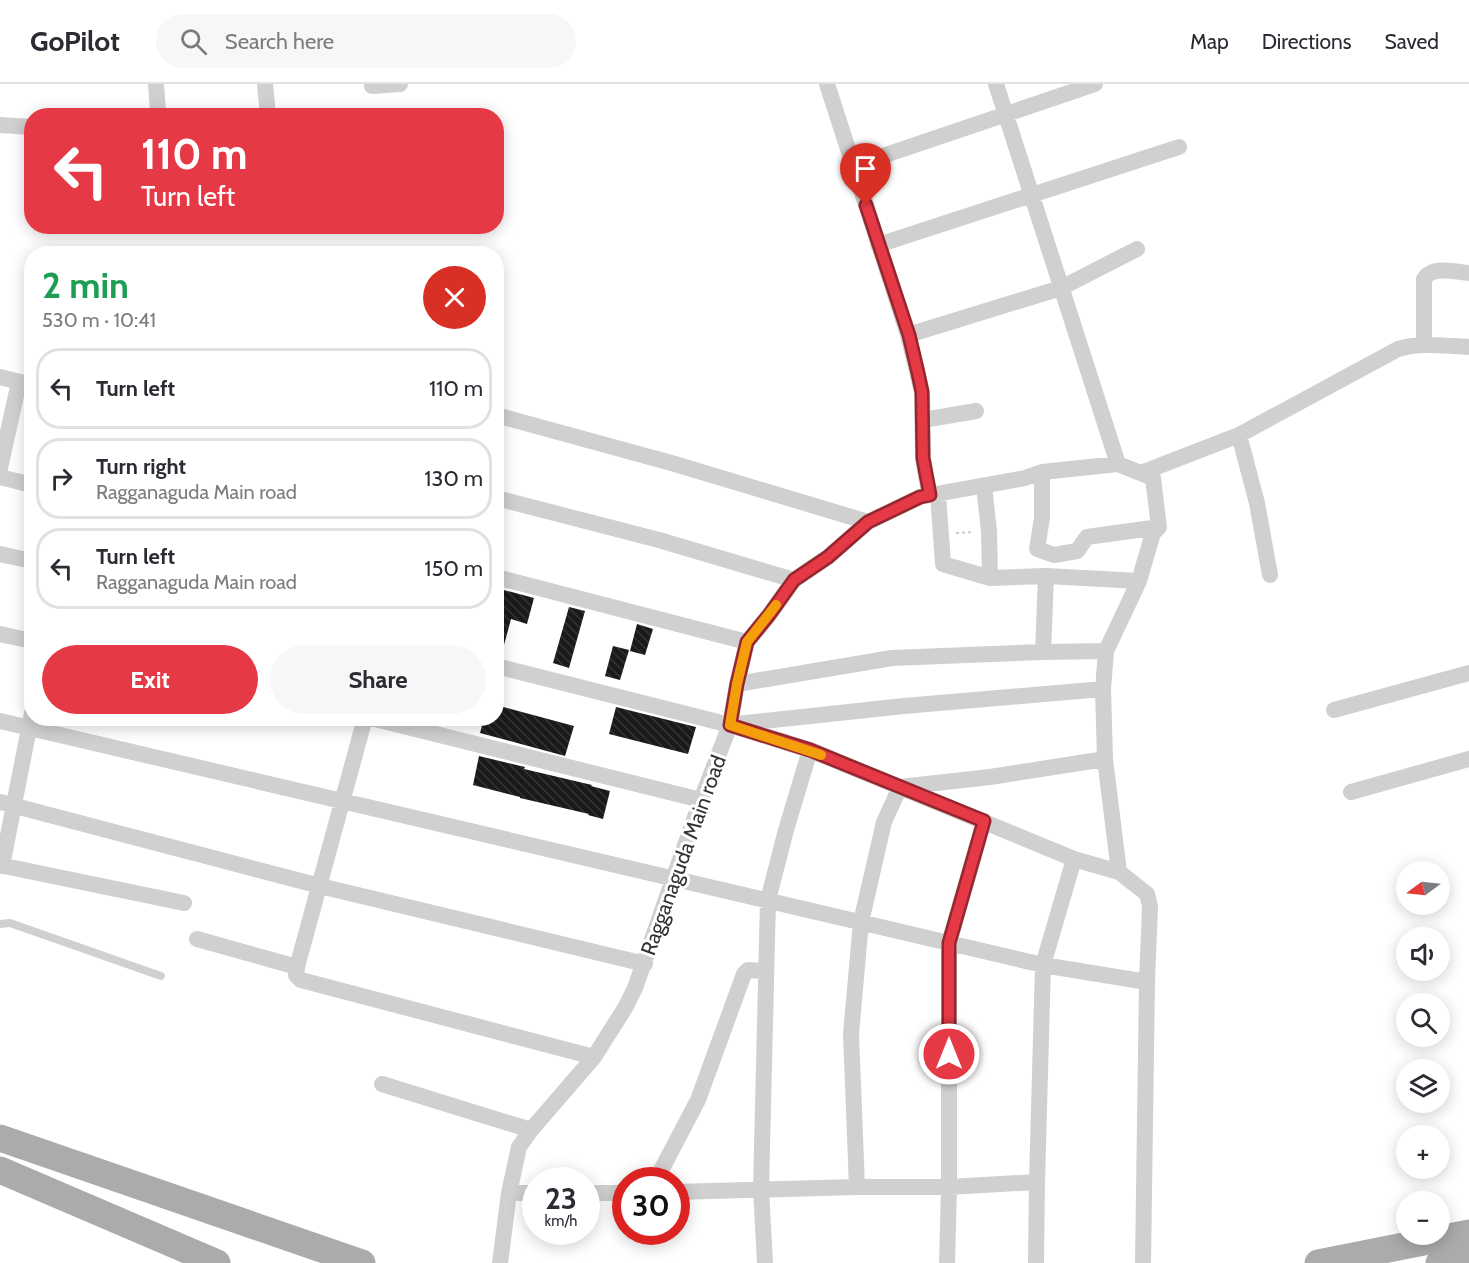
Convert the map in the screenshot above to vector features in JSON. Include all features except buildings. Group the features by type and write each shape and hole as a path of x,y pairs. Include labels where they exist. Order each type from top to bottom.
{"main road":[{"path":"0,1138 362,1263"},
{"path":"0,1170 217,1263"},
{"path":"1318,1263 1469,1233"},
{"path":"1439,1263 1469,1257"}],"street":[{"path":"156,84 158,108"},
{"path":"265,84 267,108"},
{"path":"372,84 372,86 400,84"},
{"path":"827,84 909,335 922,392 923,458 934,495 943,564 990,578 1046,576 1139,581"},
{"path":"996,84 1118,464 1153,478 1160,527"},
{"path":"853,166 1095,84"},
{"path":"0,125 24,126"},
{"path":"878,245 1179,147"},
{"path":"909,335 1061,288 1137,249"},
{"path":"1424,345 1424,279 1428,273 1437,270 1469,273"},
{"path":"1141,473 1239,435 1398,349 1411,345 1469,347"},
{"path":"0,377 24,383"},
{"path":"0,468 24,386"},
{"path":"923,420 976,411"},
{"path":"504,417 868,522"},
{"path":"1239,435 1257,503 1270,575"},
{"name":"Ragganaguda Main road","path":"500,1263 509,1193 519,1147 594,1057 635,988 730,725 747,642 794,580 828,557 868,522 920,497 1025,478 1042,472 1118,464"},
{"path":"1042,472 1042,518 1038,549 1054,555 1077,551 1087,537 1160,527"},
{"path":"0,477 24,483"},
{"path":"984,486 989,531 990,578"},
{"path":"504,500 659,540 794,580"},
{"path":"1119,872 1105,759 1103,689 1106,651 1139,581 1153,533 1160,527"},
{"path":"0,554 24,559"},
{"path":"1043,652 1046,576"},
{"path":"504,579 747,642"},
{"path":"0,634 24,639"},
{"path":"737,684 892,658 1106,651"},
{"path":"504,668 730,725 810,750 1074,859 1119,872 1147,894 1150,906 1143,1263"},
{"path":"1334,710 1469,673"},
{"path":"730,725 904,706 1103,689"},
{"path":"0,720 24,720"},
{"path":"28,726 7,804 1,865 184,903"},
{"path":"53,726 343,801 949,943 1043,965 1147,982"},
{"path":"363,726 296,975 301,980 594,1057"},
{"path":"403,726 701,800"},
{"path":"765,1263 761,1189 768,900 810,750"},
{"path":"900,788 1105,759"},
{"path":"1351,792 1469,759"},
{"path":"857,1187 851,1034 861,922 884,822 900,788"},
{"path":"7,804 320,886 645,963"},
{"path":"946,1263 949,1187 949,943 984,821"},
{"path":"1036,1263 1043,965 1074,859"},
{"path":"197,939 297,967"},
{"path":"663,1167 698,1100 744,974 748,970 766,970"},
{"path":"382,1084 531,1130"},
{"path":"690,1192 949,1187 1037,1182"},
{"path":"509,1193 522,1193"}],"lane":[{"path":"0,924 10,923 161,976"}],"path":[{"path":"941,535 989,531"}],"slow traffic":[{"path":"776,605 747,642 730,725 821,755"}],"route":[{"path":"866,205 909,335 918,373 922,392 923,458 930,495 920,497 868,522 828,557 794,580 747,642 730,725 810,750 984,821 949,943 949,1054"}]}
